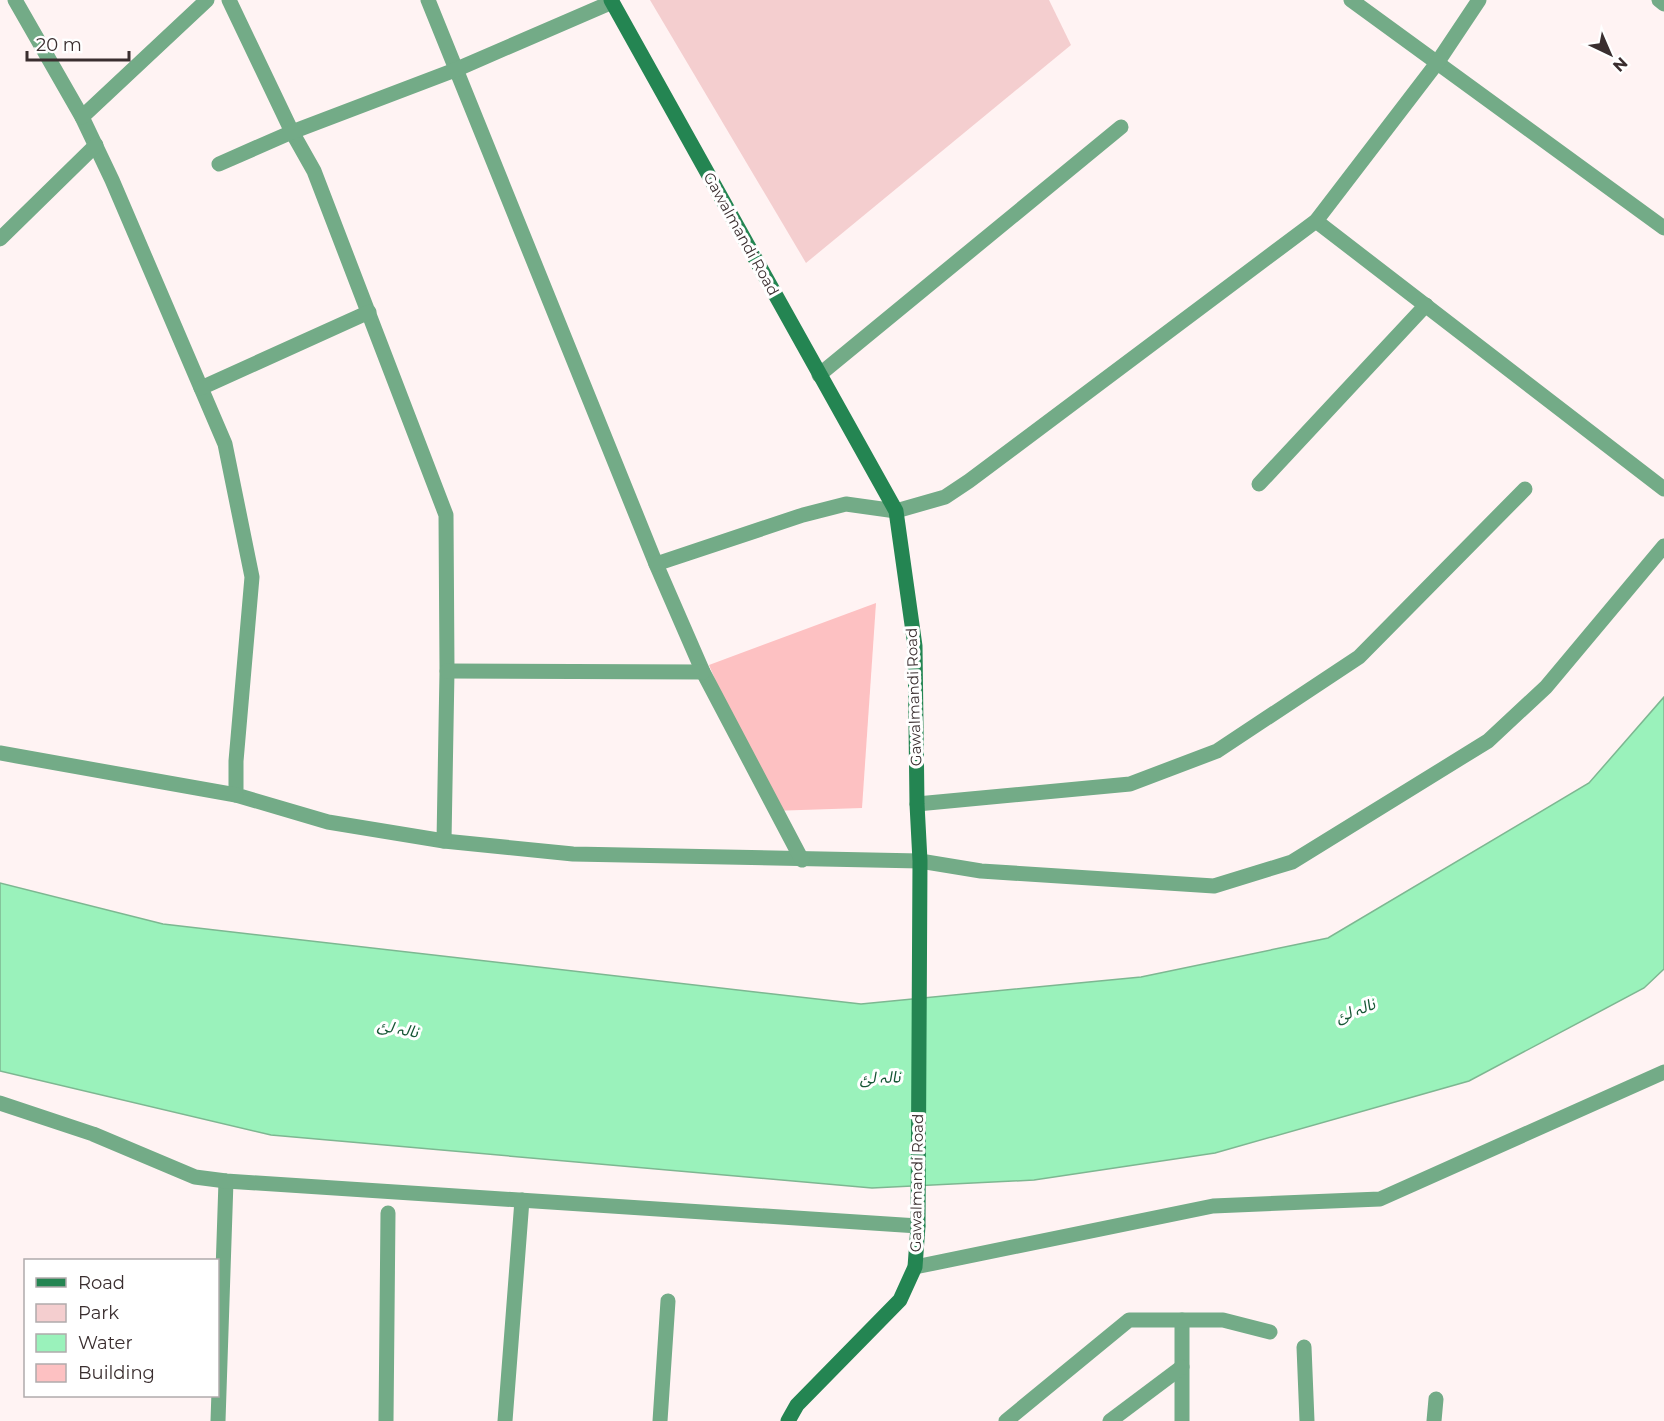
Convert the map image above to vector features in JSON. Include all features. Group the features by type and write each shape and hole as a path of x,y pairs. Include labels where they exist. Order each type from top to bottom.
{"street":[{"path":"15,0 96,145 225,444 252,577 236,761 236,795"},
{"path":"82,117 207,0"},
{"path":"229,0 292,132 314,171 446,515 447,671 444,841"},
{"path":"428,0 656,564 703,672 802,860"},
{"path":"1351,0 1664,228"},
{"path":"656,564 803,515 846,504 896,511 945,497 969,481 1316,221 1437,63 1479,0"},
{"path":"1659,0 1664,4"},
{"path":"219,164 292,132 455,70 611,1"},
{"name":"Gawalmandi Road","path":"611,1 896,511 915,646 920,861 918,1226 915,1267 900,1300 797,1405 788,1421"},
{"path":"819,375 1121,127"},
{"path":"0,239 96,145"},
{"path":"1316,221 1664,489"},
{"path":"1259,484 1425,305"},
{"path":"201,388 369,312"},
{"path":"917,804 1130,784 1217,751 1359,657 1525,489"},
{"path":"0,753 236,795 328,822 444,841 573,854 920,861 981,871 1214,886 1292,862 1488,741 1546,687 1664,546"},
{"path":"447,671 703,672"},
{"path":"915,1267 1213,1206 1380,1199 1664,1072"},
{"path":"0,1103 93,1134 195,1178 918,1226"},
{"path":"219,1391 226,1181"},
{"path":"505,1421 522,1200"},
{"path":"386,1421 388,1213"},
{"path":"660,1421 668,1300"},
{"path":"1006,1421 1129,1320 1223,1320 1270,1332"},
{"path":"1182,1320 1182,1421"},
{"path":"1304,1347 1307,1421"},
{"path":"1110,1421 1182,1367"},
{"path":"218,1421 219,1397"},
{"path":"1434,1421 1436,1399"}],"green space":[{"path":"650,0 1049,0 1071,45 806,263"}],"water":[{"name":"نالہ لئ","path":"1664,697 1664,969 1644,988 1469,1081 1215,1153 1034,1180 872,1188 271,1135 0,1071 0,883 163,924 861,1004 1141,977 1328,938 1589,783"}],"building":[{"path":"876,603 862,808 771,811 709,665"}]}
